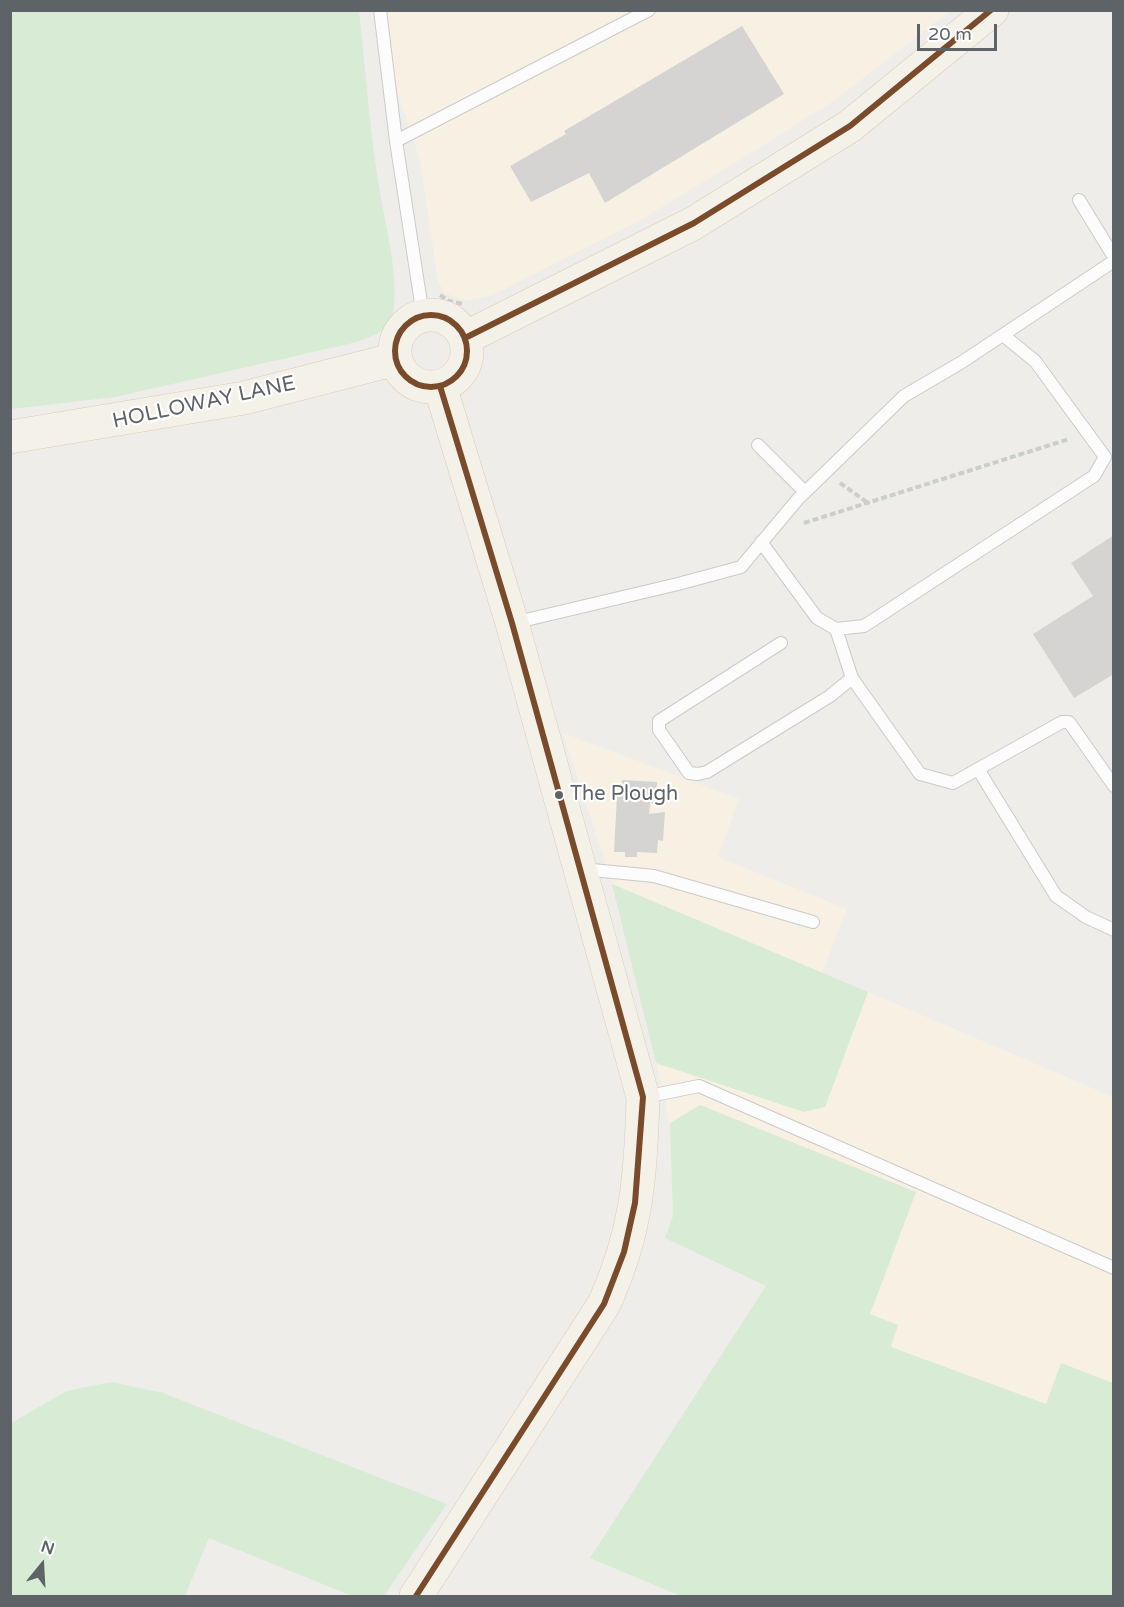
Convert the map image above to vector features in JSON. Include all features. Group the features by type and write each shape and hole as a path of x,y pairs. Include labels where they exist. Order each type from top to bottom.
{"main road":[{"path":"465,338 694,224 850,126 992,10"},
{"path":"430,304 459,329 465,338 467,350 463,367 451,381 440,386 418,384 400,370 396,359 398,337 430,304"},
{"name":"HOLLOWAY LANE","path":"10,437 244,398 396,359"},
{"path":"416,1596 604,1304 622,1265 634,1219 641,1171 643,1097 582,869 512,623 440,386"}],"lane":[{"path":"380,10 396,141 430,304"},
{"path":"396,141 648,10"},
{"path":"512,623 741,567 805,492 904,396 1003,335 1113,259 1079,200"},
{"path":"761,542 817,618 836,628 864,626 1094,476 1105,457 1035,361 1003,335"},
{"path":"758,445 805,492"},
{"path":"836,628 852,678 920,774 953,783 1062,722 1069,722 1113,786"},
{"path":"781,643 659,721 659,730 689,773 708,772 830,696 852,678"},
{"path":"978,769 1056,896 1086,917 1113,930"},
{"path":"582,869 654,876 813,922"},
{"path":"643,1097 699,1086 1113,1268"}],"path":[{"path":"430,304 449,301 475,307"},
{"path":"774,527 799,524 1072,438"},
{"path":"825,472 868,503"}],"shaded area":[{"path":"385,11 950,11 835,100 637,222 492,295 467,301 445,293 438,281 420,160 393,79"},
{"path":"563,733 739,799 718,857 847,909 822,973 612,884"},
{"path":"868,992 1113,1097 1113,1383 1061,1363 1046,1404 890,1347 870,1315 916,1192 700,1105 670,1123 656,1063 804,1112 825,1107"}],"green space":[{"path":"10,11 359,11 374,154 391,249 394,286 392,323 377,334 357,342 115,397 11,409"},
{"path":"612,884 868,992 825,1107 804,1112 656,1063"},
{"path":"700,1105 916,1192 870,1314 898,1325 891,1347 1046,1404 1061,1363 1113,1383 1113,1596 681,1596 590,1558 766,1286 665,1238 673,1216 670,1123"},
{"path":"111,1382 163,1393 447,1504 384,1596 352,1596 209,1538 185,1596 11,1596 11,1423 67,1391"}],"building":[{"path":"742,26 784,94 605,203 589,173 531,202 510,166 566,134 564,131"},
{"path":"1114,535 1114,674 1074,698 1033,634 1093,596 1071,563"},
{"name":"The Plough","path":"622,780 657,782 656,803 650,803 649,814 665,812 663,841 658,840 657,853 637,852 637,857 625,857 625,852 614,852 617,796 621,796"}],"transit line":[{"path":"465,338 694,223 850,126 991,10"},
{"path":"431,315 451,321 461,331 467,351 461,371 451,381 431,387 411,381 401,371 395,351 401,331 411,321 431,315"},
{"path":"416,1596 604,1304 624,1252 635,1203 643,1097 512,623 440,386"}],"place":[{"name":"The Plough","path":"559,795"}]}
